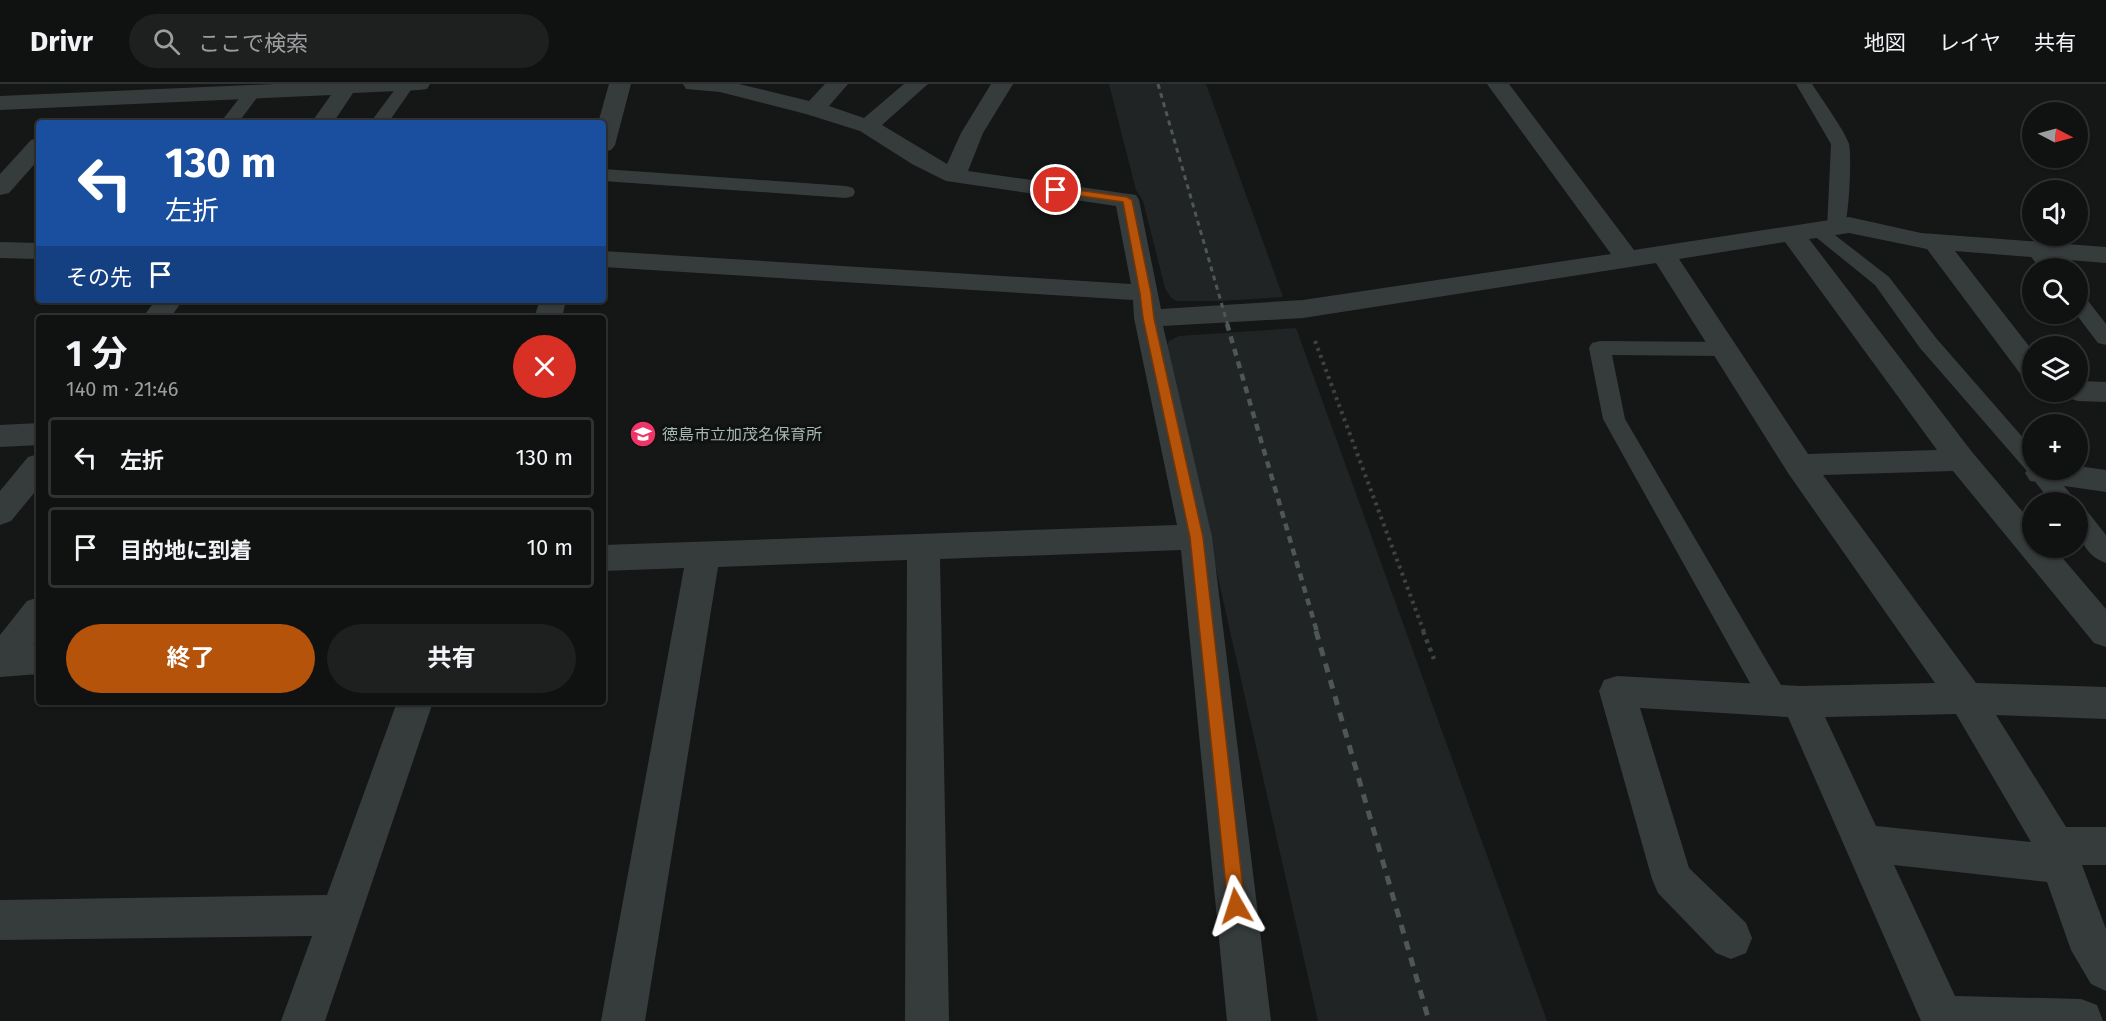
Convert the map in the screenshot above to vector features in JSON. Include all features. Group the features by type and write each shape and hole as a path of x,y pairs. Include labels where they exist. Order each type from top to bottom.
{"street":[{"path":"0,103 88,92 419,84"},
{"path":"606,134 620,84"},
{"path":"694,84 720,86 814,109 868,126 920,159 954,176 1127,200 1196,537 1249,1021"},
{"path":"814,109 837,84"},
{"path":"868,126 917,84"},
{"path":"954,176 972,133 1002,84"},
{"path":"1498,84 1627,258"},
{"path":"324,120 347,87"},
{"path":"62,120 88,92"},
{"path":"0,188 36,148"},
{"path":"606,259 1147,306 1303,309 1849,225 1921,241 2106,255"},
{"path":"1815,230 1961,460 2022,532"},
{"path":"1935,242 2022,356"},
{"path":"0,250 36,251"},
{"path":"1662,252 1799,465 1966,698 2058,855 2086,935 2106,969"},
{"path":"158,315 168,303"},
{"path":"2088,391 2106,392"},
{"path":"0,436 36,435"},
{"path":"1799,465 1961,460"},
{"path":"0,513 36,469"},
{"path":"2088,477 2106,480"},
{"path":"606,558 1196,537"},
{"path":"922,546 927,1021"},
{"path":"623,1021 703,554"},
{"path":"2044,558 2106,633"},
{"path":"0,662 36,615"},
{"path":"0,662 36,659"},
{"path":"1731,938 1672,879 1617,691 1787,701 1966,698 2106,703"},
{"path":"1787,701 1864,843 1943,1020 2081,1021"},
{"path":"303,1021 414,705"},
{"path":"1864,843 2058,855 2106,846"},
{"path":"0,920 340,915"}],"lane":[{"path":"381,120 407,84"},
{"path":"1804,84 1840,144 1839,211 1815,230 1882,280 1928,343 2022,452"},
{"path":"231,120 258,88"},
{"path":"606,175 846,192"},
{"path":"2033,248 2042,258"},
{"path":"2088,315 2106,338"},
{"path":"1724,349 1600,348 1614,419 1787,701"},
{"path":"2046,480 2057,492"},
{"path":"2088,530 2106,553"}],"path":[{"path":"1303,309 1434,659"}],"shaded area":[{"path":"1109,84 1206,84 1283,297 1221,301 1177,301 1171,298 1165,288 1143,201 1136,190"},
{"path":"1296,328 1547,1021 1318,1021 1166,347 1169,341 1179,336"}],"railway":[{"path":"1158,84 1228,326"},
{"path":"1227,324 1317,632"},
{"path":"1316,631 1429,1021"}],"place":[{"name":"徳島市立加茂名保育所","path":"643,434"}],"route":[{"path":"1056,190 1127,200 1146,293 1148,318 1196,537 1236,906"}]}
